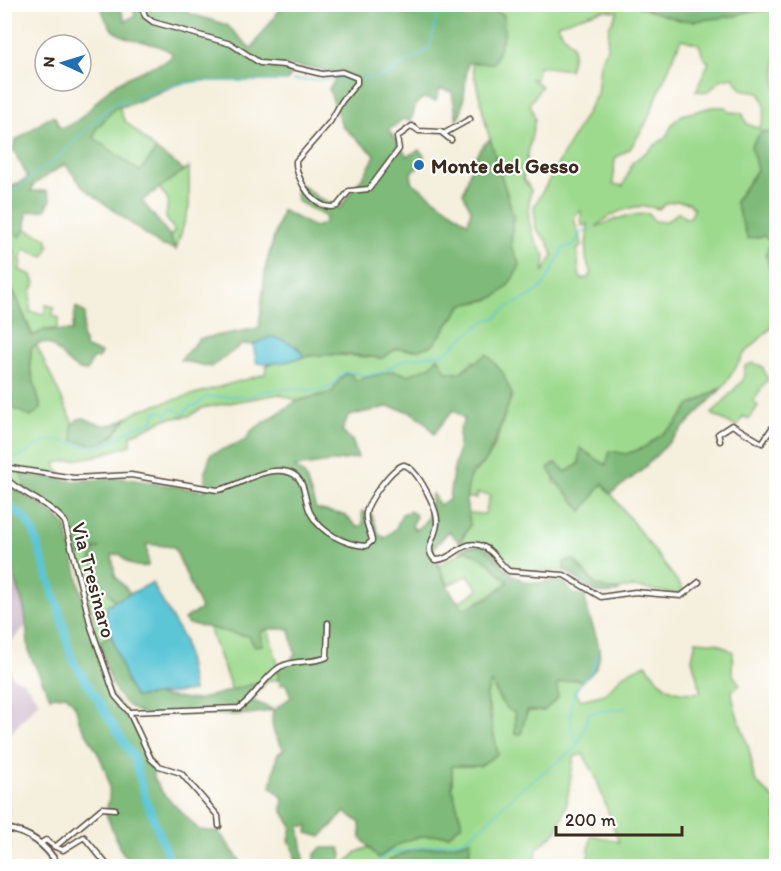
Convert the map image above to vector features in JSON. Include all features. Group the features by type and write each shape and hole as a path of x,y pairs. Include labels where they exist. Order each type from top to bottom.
{"main road":[{"path":"4,828 23,832 41,843 59,867"}],"street":[{"path":"141,4 145,16 153,22 231,44 260,63 284,65 322,75 342,72 357,78 357,83 342,101 330,122 296,161 296,170 303,184 318,203 326,207 337,206 349,191 369,189 399,149 399,134 412,126 419,131 445,133 470,119"},
{"path":"445,133 451,140"},
{"path":"720,441 718,435 732,425 762,443 772,428 777,428"},
{"path":"4,467 74,478 131,475 217,490 227,489 248,478 282,470 296,476 303,483 310,512 318,523 341,540 366,546 372,541 366,518 367,510 392,471 404,465 416,474 436,513 437,528 429,548 429,554 435,560 441,561 468,545 478,545 488,549 509,571 522,574 564,575 595,595 606,598 635,592 681,596 699,582"},
{"name":"Via Tresinaro","path":"4,477 22,493 58,514 65,522 91,627 115,696 129,712 152,759 159,766 181,773 218,816 219,826"},
{"path":"129,712 239,708 250,700 279,668 298,661 321,660 327,657 328,623"},
{"path":"55,847 102,808 115,809"},
{"path":"41,843 46,840 63,850 84,837 108,867"}],"shaded area":[{"path":"4,556 14,573 25,612 25,627 5,648"},
{"path":"5,658 13,678 23,681 39,701 5,740"}],"green space":[{"path":"479,4 504,15 504,36 494,63 468,63 463,100 457,121 452,92 440,89 436,101 423,98 416,104 411,121 403,119 389,130 407,156 419,150 424,155 425,163 411,172 412,182 468,223 471,210 463,193 475,157 490,139 513,214 511,246 520,265 509,284 498,295 462,305 433,345 417,350 396,349 382,358 343,354 304,356 298,347 270,337 253,345 243,344 211,367 180,360 199,339 259,328 266,265 282,210 314,227 324,224 326,217 297,201 295,185 302,185 319,198 340,209 372,163 375,155 342,126 329,89 338,76 320,69 285,65 291,75 287,81 199,81 176,85 129,105 115,108 96,129 94,138 140,172 156,150 184,170 142,201 170,236 175,249 160,245 84,188 65,164 34,184 31,191 47,191 51,200 45,210 27,212 26,228 20,237 5,223 4,190 28,178 13,149 15,141 51,116 55,117 60,128 74,123 114,85 168,60 173,54 162,48 121,35 106,20 101,5 119,5 125,21 135,16 132,5 174,5 191,14 227,25 251,49 283,5"},
{"path":"776,4 776,9 747,11 736,16 695,21 679,20 639,7 640,5"},
{"path":"479,5 639,5 679,20 776,9 776,132 761,132 757,170 735,202 770,242 771,278 776,291 776,323 744,354 724,386 689,406 676,424 643,448 626,454 610,451 606,466 580,448 579,464 566,472 556,463 554,482 567,491 582,511 603,483 683,589 677,594 634,587 610,590 597,586 574,560 564,562 565,571 518,571 504,565 484,545 470,542 460,544 470,525 468,513 485,514 490,495 477,493 477,498 466,498 468,483 492,451 512,395 473,361 459,373 446,372 431,366 409,375 393,371 356,381 333,392 297,401 279,394 202,408 189,416 166,419 131,435 131,445 96,456 55,463 57,470 63,474 21,469 27,492 5,474 5,398 15,409 41,408 30,367 31,349 36,344 72,421 73,440 112,438 127,418 142,409 265,374 267,365 322,354 382,358 396,349 417,350 433,345 462,305 488,300 520,265 511,246 513,214 487,129 471,61 504,15","holes":["602,10 618,11 609,27 607,48 600,64 597,94 534,207 536,229 548,242 553,255 543,273 545,256 532,232 528,208 531,190 523,178 535,119 530,103 542,86 531,79 536,79 539,66 569,70 572,58 571,42 561,32 558,24","681,39 699,44 704,59 709,62 696,91 708,92 722,79 733,77 742,89 759,93 765,106 759,129 747,124 742,113 729,112 726,107 712,107 682,115 673,123 666,137 633,162 623,186 613,184 615,158 630,149 645,125","677,201 689,203 694,209 691,217 685,218 679,212 665,222 654,221 649,214 634,215 615,219 596,227 625,209 642,206 659,209 666,203","581,211 582,226 588,224 586,255 592,272 588,278 581,279 577,251 582,244 574,219"]},
{"path":"119,107 124,120 156,150 141,172 94,138 96,129 115,108"},
{"path":"761,132 776,132 776,291 766,256 770,242 764,236 748,239 735,202 757,170 751,146"},
{"path":"189,167 189,207 176,250 170,236 175,231 166,218 168,199 159,188"},
{"path":"5,223 20,237 25,229 47,238 49,246 44,257 25,249 19,270 32,275 35,284 31,291 30,312 45,314 46,305 55,307 52,315 59,318 57,329 45,330 33,336 15,294 6,283 6,271 15,264 15,251 5,252"},
{"path":"5,271 6,283 15,294 32,336 45,330 72,331 76,307 85,313 82,336 86,348 101,353 98,359 93,358 87,371 71,365 53,346 46,343 39,343 31,349 30,367 41,408 31,417 15,409 5,398"},
{"path":"487,354 503,373 512,395 488,458 470,475 466,501 470,525 459,542 449,531 433,549 445,582 465,609 492,595 508,582 486,560 466,550 460,552 465,546 483,546 504,567 522,580 535,583 553,580 563,582 573,594 585,595 598,641 598,662 593,672 582,681 575,679 557,684 558,698 544,711 527,711 521,734 515,734 515,713 503,704 491,682 486,697 498,754 480,766 452,766 452,788 462,824 449,835 411,839 378,858 361,838 360,823 345,812 321,837 307,833 308,826 299,826 305,866 297,866 289,841 292,827 282,810 283,798 271,787 277,755 284,749 274,731 273,710 232,715 187,712 155,716 141,713 122,700 115,690 99,642 111,635 128,685 135,697 153,695 197,700 267,680 251,700 274,710 291,697 286,684 280,685 278,665 290,661 295,654 290,629 268,629 261,632 263,645 254,646 249,636 188,624 184,619 201,609 174,547 147,544 148,566 135,566 120,554 112,555 115,576 131,594 115,601 100,580 95,564 90,562 95,550 100,547 78,556 69,520 27,492 21,474 73,481 122,478 205,491 205,472 211,454 246,440 251,431 297,401 333,392 345,374 351,374 356,380 393,371 409,375 431,366 438,357 446,372 459,373","holes":["387,407 414,414 425,422 434,434 453,410 465,419 459,432 449,500 440,505 432,494 428,518 417,530 412,527 416,515 410,511 402,514 396,528 385,538 379,534 372,515 362,511 363,525 357,527 345,515 316,509 305,476 295,467 358,458 352,440 342,432 348,416"]},
{"path":"753,363 762,366 768,379 753,401 758,406 749,419 743,416 737,427 712,414 743,380 745,366"},
{"path":"724,386 640,472 610,494 603,483 582,511 555,480 548,468 556,463 566,472 579,464 580,448 606,465 610,451 626,454 643,448 676,424 689,406"},
{"path":"84,418 106,425 127,418 110,438 91,444 73,440 72,425 78,419"},
{"path":"4,481 46,509 66,527 89,626 111,694 129,715 149,757 154,779 162,792 199,830 219,832 244,866 133,866 120,849 105,811 109,801 108,779 100,757 80,723 71,700 66,695 50,697 29,653 25,612 14,573 5,556"},
{"path":"106,544 90,563 95,564 100,580 115,601 107,605 105,616 111,635 99,642 78,556"},
{"path":"466,550 486,560 508,582 492,595 465,610 457,603 479,590 468,575 448,585 439,565"},
{"path":"574,560 596,586 619,591 596,592 584,585 565,571 564,562"},
{"path":"208,626 244,635 268,629 278,665 278,680 267,680 232,690"},
{"path":"696,641 717,643 733,652 732,673 740,685 732,691 733,700 749,749 753,775 758,784 776,801 776,866 587,866 591,835 619,842 595,775 583,754 574,757 566,807 557,831 537,849 535,866 478,866 469,854 470,840 459,845 403,854 383,866 342,866 357,852 370,847 378,858 411,839 449,835 462,824 452,788 452,766 480,766 492,716 486,697 491,681 500,701 515,713 515,734 533,705 560,682 582,681 575,692 581,700 605,694 624,674 646,664 657,679 669,688 683,693 701,692 692,659"},
{"path":"471,840 469,854 478,866 383,866 402,854"},
{"path":"321,848 340,848 342,855 339,866 319,866 315,863 315,854"}],"water":[{"path":"270,337 289,343 304,356 268,364 257,363 253,345"},
{"path":"152,583 184,640 193,691 135,697 128,685 105,616 107,605"}],"waterway":[{"path":"360,79 380,78 429,49 437,18"},
{"path":"293,80 353,79"},
{"path":"4,196 54,161 113,104 176,85 199,81 287,81"},
{"path":"4,456 18,457 50,441 97,447 140,425 153,422 155,412 162,411 167,415 171,408 184,414 190,406 196,406 205,397 252,396 263,391 290,389 320,391 330,387 345,372 368,375 381,373 404,360 445,353 488,319 496,318 506,309 540,289 564,247 574,246 579,234 590,229"},
{"path":"4,503 23,516 32,528 60,613 72,659 135,760 144,794 172,866"},
{"path":"578,744 572,730 571,706 576,690 593,669 597,656"},
{"path":"375,866 386,854 464,840 484,825 518,791 574,750 580,740 589,713 627,708"}],"place":[{"name":"Monte del Gesso","path":"419,165"}]}
